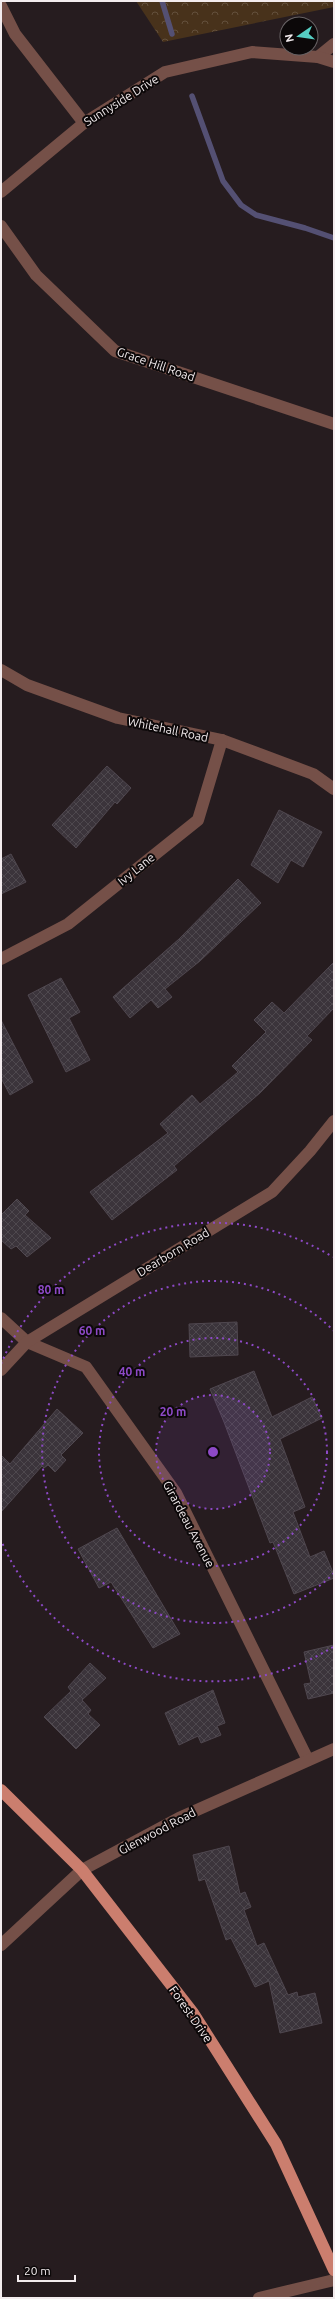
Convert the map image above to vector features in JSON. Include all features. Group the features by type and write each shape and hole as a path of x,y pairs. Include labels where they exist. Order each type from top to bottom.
{"main road":[{"name":"Forest Drive","path":"1,1790 82,1870 193,2013 276,2144 334,2270"}],"street":[{"path":"1,6 14,34 84,123"},
{"path":"318,58 334,44"},
{"name":"Sunnyside Drive","path":"1,192 84,123 165,72 252,52 318,58 334,62"},
{"name":"Grace Hill Road","path":"1,226 36,275 114,351 334,424"},
{"name":"Whitehall Road","path":"1,670 27,685 118,718 222,740 313,774 334,789"},
{"name":"Ivy Lane","path":"1,959 68,924 198,820 222,740"},
{"name":"Dearborn Road","path":"1,1370 27,1342 272,1192 310,1151 334,1121"},
{"name":"Girardeau Avenue","path":"1,1318 27,1342 86,1367 176,1493 308,1760"},
{"name":"Glenwood Road","path":"1,1945 82,1870 179,1818 334,1749"},
{"path":"259,2298 334,2280"}],"green space":[{"path":"136,1 334,1 334,7 290,16 279,16 279,18 163,42"}],"building":[{"path":"107,766 131,788 117,804 115,802 76,848 52,825"},
{"path":"279,810 322,832 303,867 291,860 278,883 251,865"},
{"path":"11,854 26,882 1,894 1,859"},
{"path":"238,879 261,903 200,961 165,989 172,997 158,1008 151,1000 130,1018 113,997 179,939"},
{"path":"334,962 334,1008 307,1036 312,1040 260,1093 174,1166 177,1170 112,1220 90,1192 168,1133 160,1124 192,1095 200,1104 238,1072 232,1066 266,1032 254,1020 272,1002 284,1013"},
{"path":"61,978 80,1012 69,1018 90,1060 66,1072 28,995"},
{"path":"1,1020 33,1082 10,1095 1,1078"},
{"path":"17,1199 29,1211 25,1215 51,1238 27,1257 16,1246 11,1249 1,1240 1,1215"},
{"path":"237,1322 238,1355 190,1357 189,1324"},
{"path":"254,1371 272,1417 312,1397 322,1418 280,1439 305,1507 293,1512 310,1557 324,1551 334,1575 334,1578 294,1594 273,1542 270,1543 210,1389"},
{"path":"57,1409 83,1433 61,1455 66,1460 55,1472 48,1465 44,1468 42,1466 1,1512 1,1455 10,1464"},
{"path":"117,1528 180,1634 153,1648 111,1582 99,1588 78,1549"},
{"path":"334,1645 334,1693 308,1699 304,1684 311,1683 304,1652"},
{"path":"90,1663 106,1678 82,1700 91,1710 88,1714 100,1725 76,1749 44,1717 71,1691 68,1687"},
{"path":"213,1690 225,1723 217,1726 221,1735 201,1743 198,1736 179,1745 165,1713"},
{"path":"229,1846 240,1894 245,1892 251,1907 244,1910 257,1946 264,1943 288,1995 297,1992 298,1997 315,1993 322,2023 280,2033 269,1981 255,1987 231,1938 226,1940 205,1879 199,1881 193,1855"}],"waterway":[{"path":"162,1 172,34"},
{"path":"192,96 223,181 241,205 256,215 305,228 334,238"}]}
